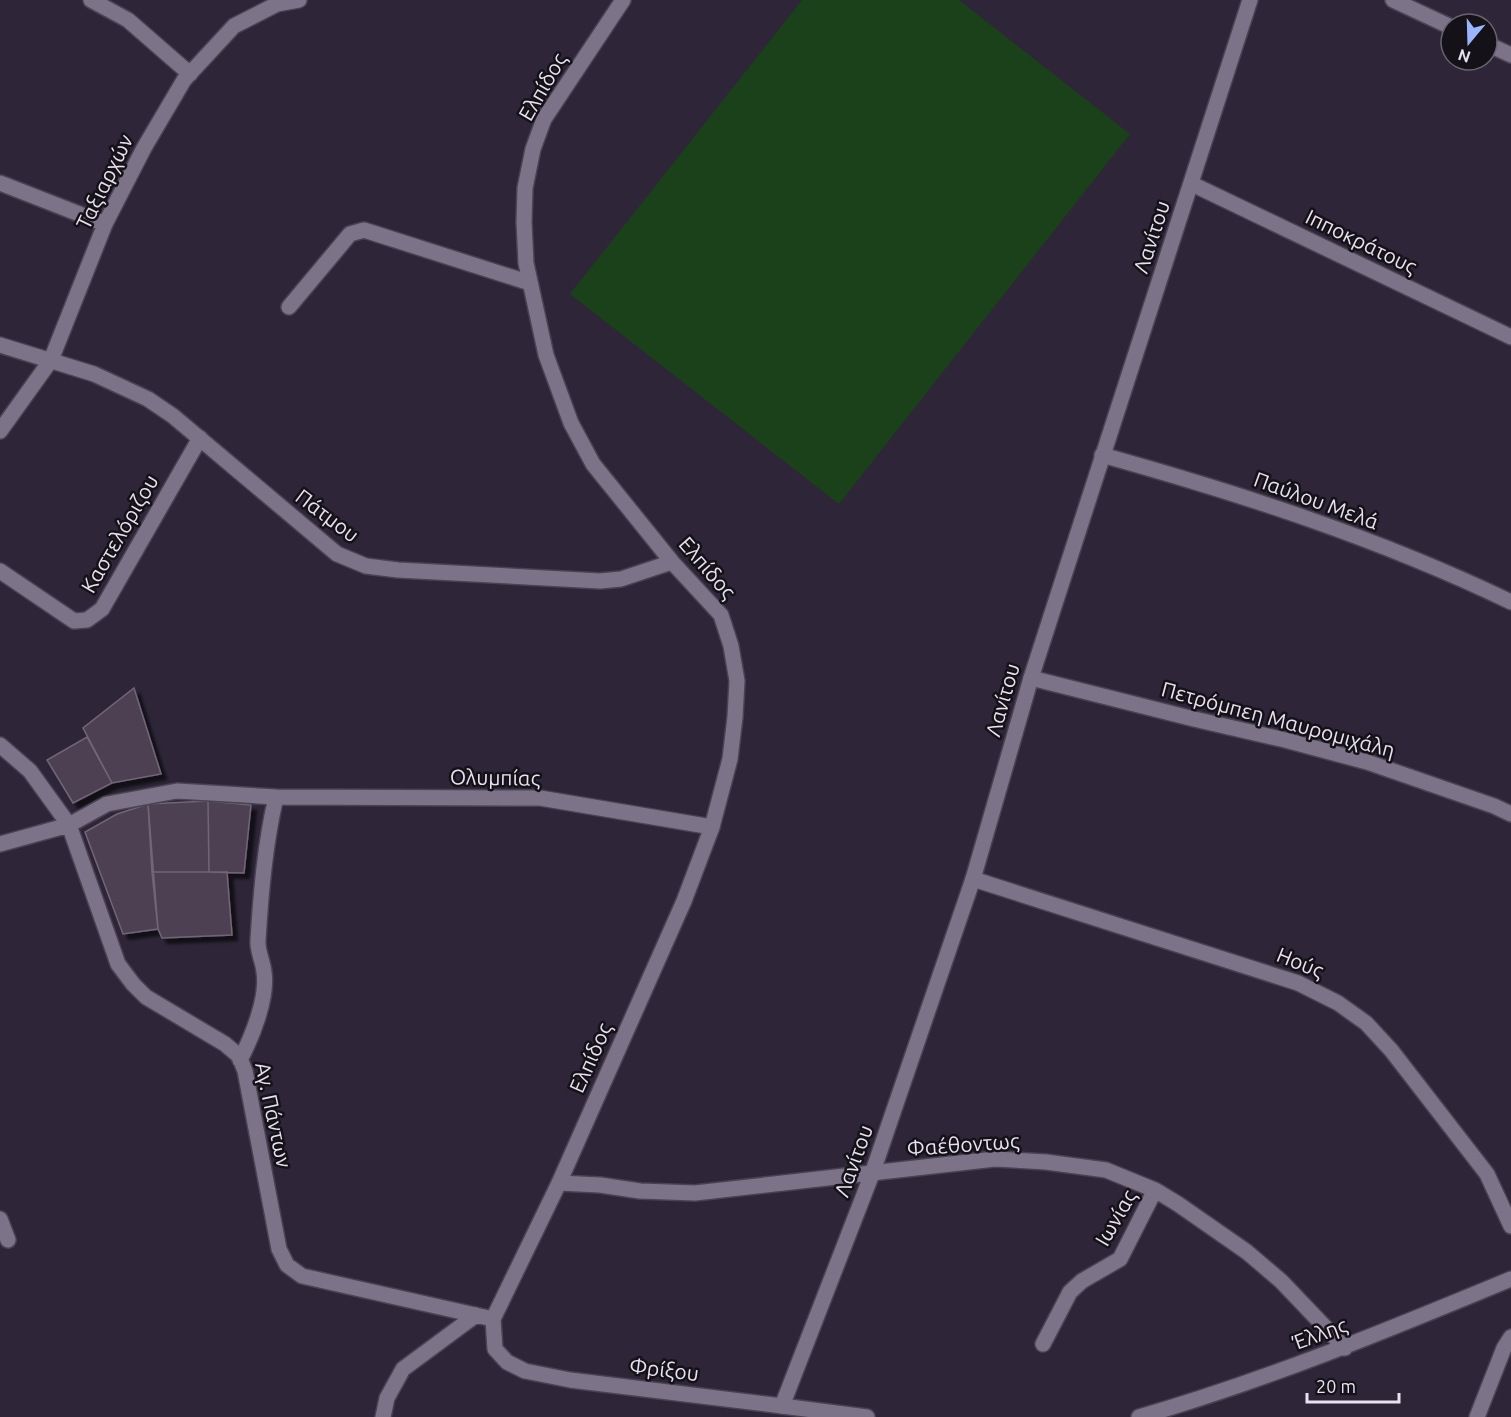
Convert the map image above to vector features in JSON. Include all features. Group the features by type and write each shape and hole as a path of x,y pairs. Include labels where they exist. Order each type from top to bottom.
{"street":[{"path":"91,0 128,20 190,74"},
{"name":"Ταξιαρχών","path":"0,431 51,360 105,224 144,148 184,80 234,26 277,4 299,0"},
{"name":"Ελπίδος","path":"493,1319 559,1184 684,901 712,827 730,759 735,717 737,681 731,645 721,615 672,562 593,464 571,423 546,356 526,263 525,188 533,149 544,119 623,0"},
{"name":"Λανίτου","path":"782,1406 872,1174 973,879 1031,678 1250,0"},
{"path":"1393,0 1439,21"},
{"path":"0,183 105,224"},
{"name":"Ιπποκράτους","path":"1192,184 1511,338"},
{"path":"289,307 350,234 364,230 530,282"},
{"name":"Πάτμου","path":"0,345 94,374 148,399 200,438 337,554 366,566 398,570 600,581 621,579 672,562"},
{"name":"Καστελόριζου","path":"0,571 74,621 87,620 102,609 200,438"},
{"name":"Παύλου Μελά","path":"1102,455 1207,484 1344,531 1511,602"},
{"name":"Πετρόμπεη Μαυρομιχάλη","path":"1031,678 1367,762 1511,814"},
{"name":"Αγ. Πάντων","path":"0,745 30,771 69,825 118,964 123,971 146,997 225,1044 240,1060 245,1071 279,1250 287,1265 302,1276 493,1319"},
{"name":"Ολυμπίας","path":"0,844 69,825 107,804 177,791 276,797 540,798 712,827"},
{"path":"240,1060 253,1035 261,1005 265,973 257,944 266,841 276,797"},
{"name":"Ηούς","path":"973,879 1299,982 1338,1003 1366,1023 1435,1105 1487,1174 1511,1226"},
{"name":"Φαέθοντως","path":"559,1184 695,1193 995,1160 1046,1162 1106,1170 1155,1190 1247,1252 1288,1288 1345,1348"},
{"name":"Ιωνίας","path":"1043,1344 1070,1292 1082,1281 1120,1259 1155,1190"},
{"path":"0,1218 8,1240"},
{"name":"Έλλης","path":"1139,1417 1345,1348 1511,1279"},
{"path":"383,1417 387,1398 403,1369 476,1315"},
{"name":"Φρίξου","path":"493,1319 495,1349 507,1362 525,1371 570,1380 867,1417"},
{"path":"1477,1417 1504,1348 1511,1337"}],"green space":[{"path":"802,0 959,0 1130,134 839,504 570,294"}],"building":[{"path":"134,688 161,774 112,783 83,728"},
{"path":"87,737 112,783 73,803 47,760"},
{"path":"208,801 209,872 152,872 148,804"},
{"path":"208,801 251,805 244,873 209,872"},
{"path":"148,804 158,929 123,934 85,832 117,814"},
{"path":"152,872 227,872 232,935 162,938 158,929"}]}
